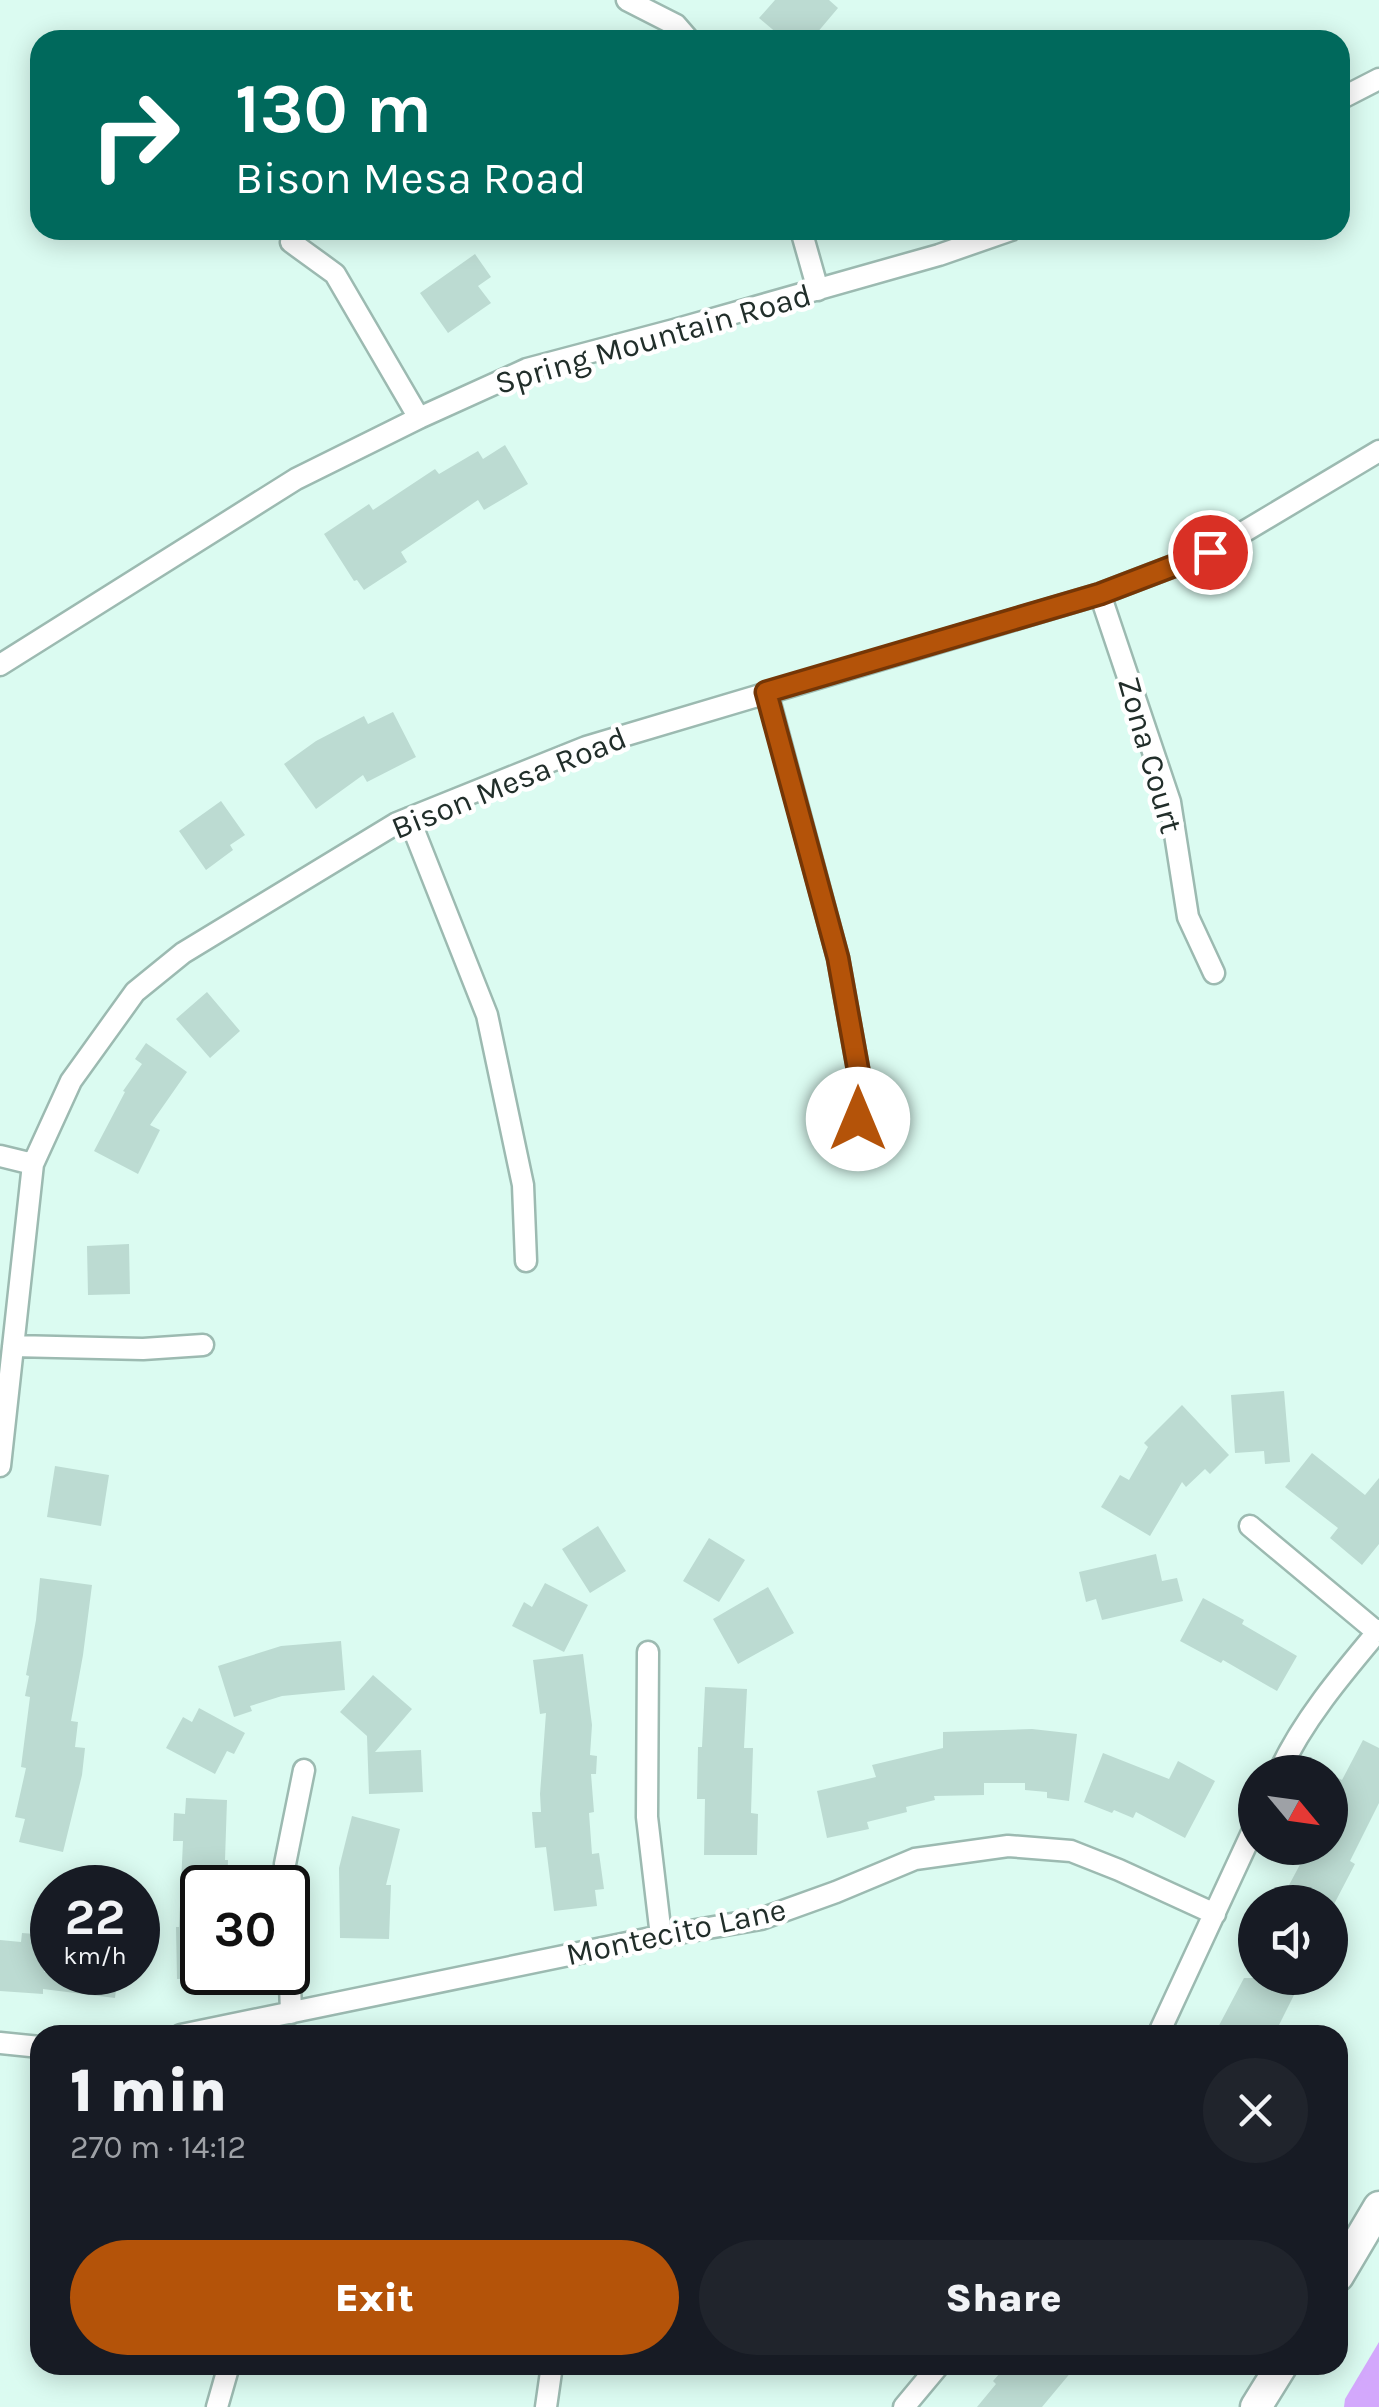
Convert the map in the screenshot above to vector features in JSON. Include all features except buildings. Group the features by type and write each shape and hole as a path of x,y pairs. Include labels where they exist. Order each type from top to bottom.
{"street":[{"path":"627,0 680,30"},
{"path":"1350,93 1379,79"},
{"path":"804,240 818,290"},
{"name":"Spring Mountain Road","path":"0,664 296,479 526,368 818,290 982,240"},
{"path":"291,242 335,274 419,418"},
{"name":"Bison Mesa Road","path":"0,1466 33,1164 71,1081 135,992 184,953 396,823 586,747 1100,594 1210,552 1379,451"},
{"name":"Zona Court","path":"1100,594 1170,802 1188,917 1214,973"},
{"path":"766,692 838,958 860,1080 856,1158"},
{"path":"410,818 487,1015 523,1185 526,1261"},
{"path":"0,1156 33,1164"},
{"path":"13,1346 143,1349 203,1345"},
{"path":"1250,1526 1378,1630 1288,1755"},
{"path":"648,1652 647,1818 661,1936"},
{"path":"285,1865 304,1770"},
{"name":"Montecito Lane","path":"230,2025 661,1936 762,1919 914,1859 1008,1846 1071,1851 1215,1914"},
{"path":"1163,2025 1238,1863"},
{"path":"290,1995 291,2013"},
{"path":"0,2044 30,2047"},
{"path":"1348,2259 1379,2207"},
{"path":"218,2407 226,2375"},
{"path":"546,2407 551,2375"},
{"path":"904,2407 931,2375"},
{"path":"1256,2407 1276,2375"}],"shaded area":[{"path":"1379,2342 1379,2407 1344,2407 1345,2399"}],"route":[{"path":"858,1119 860,1080 838,958 766,692 1100,594 1210,552"}]}
